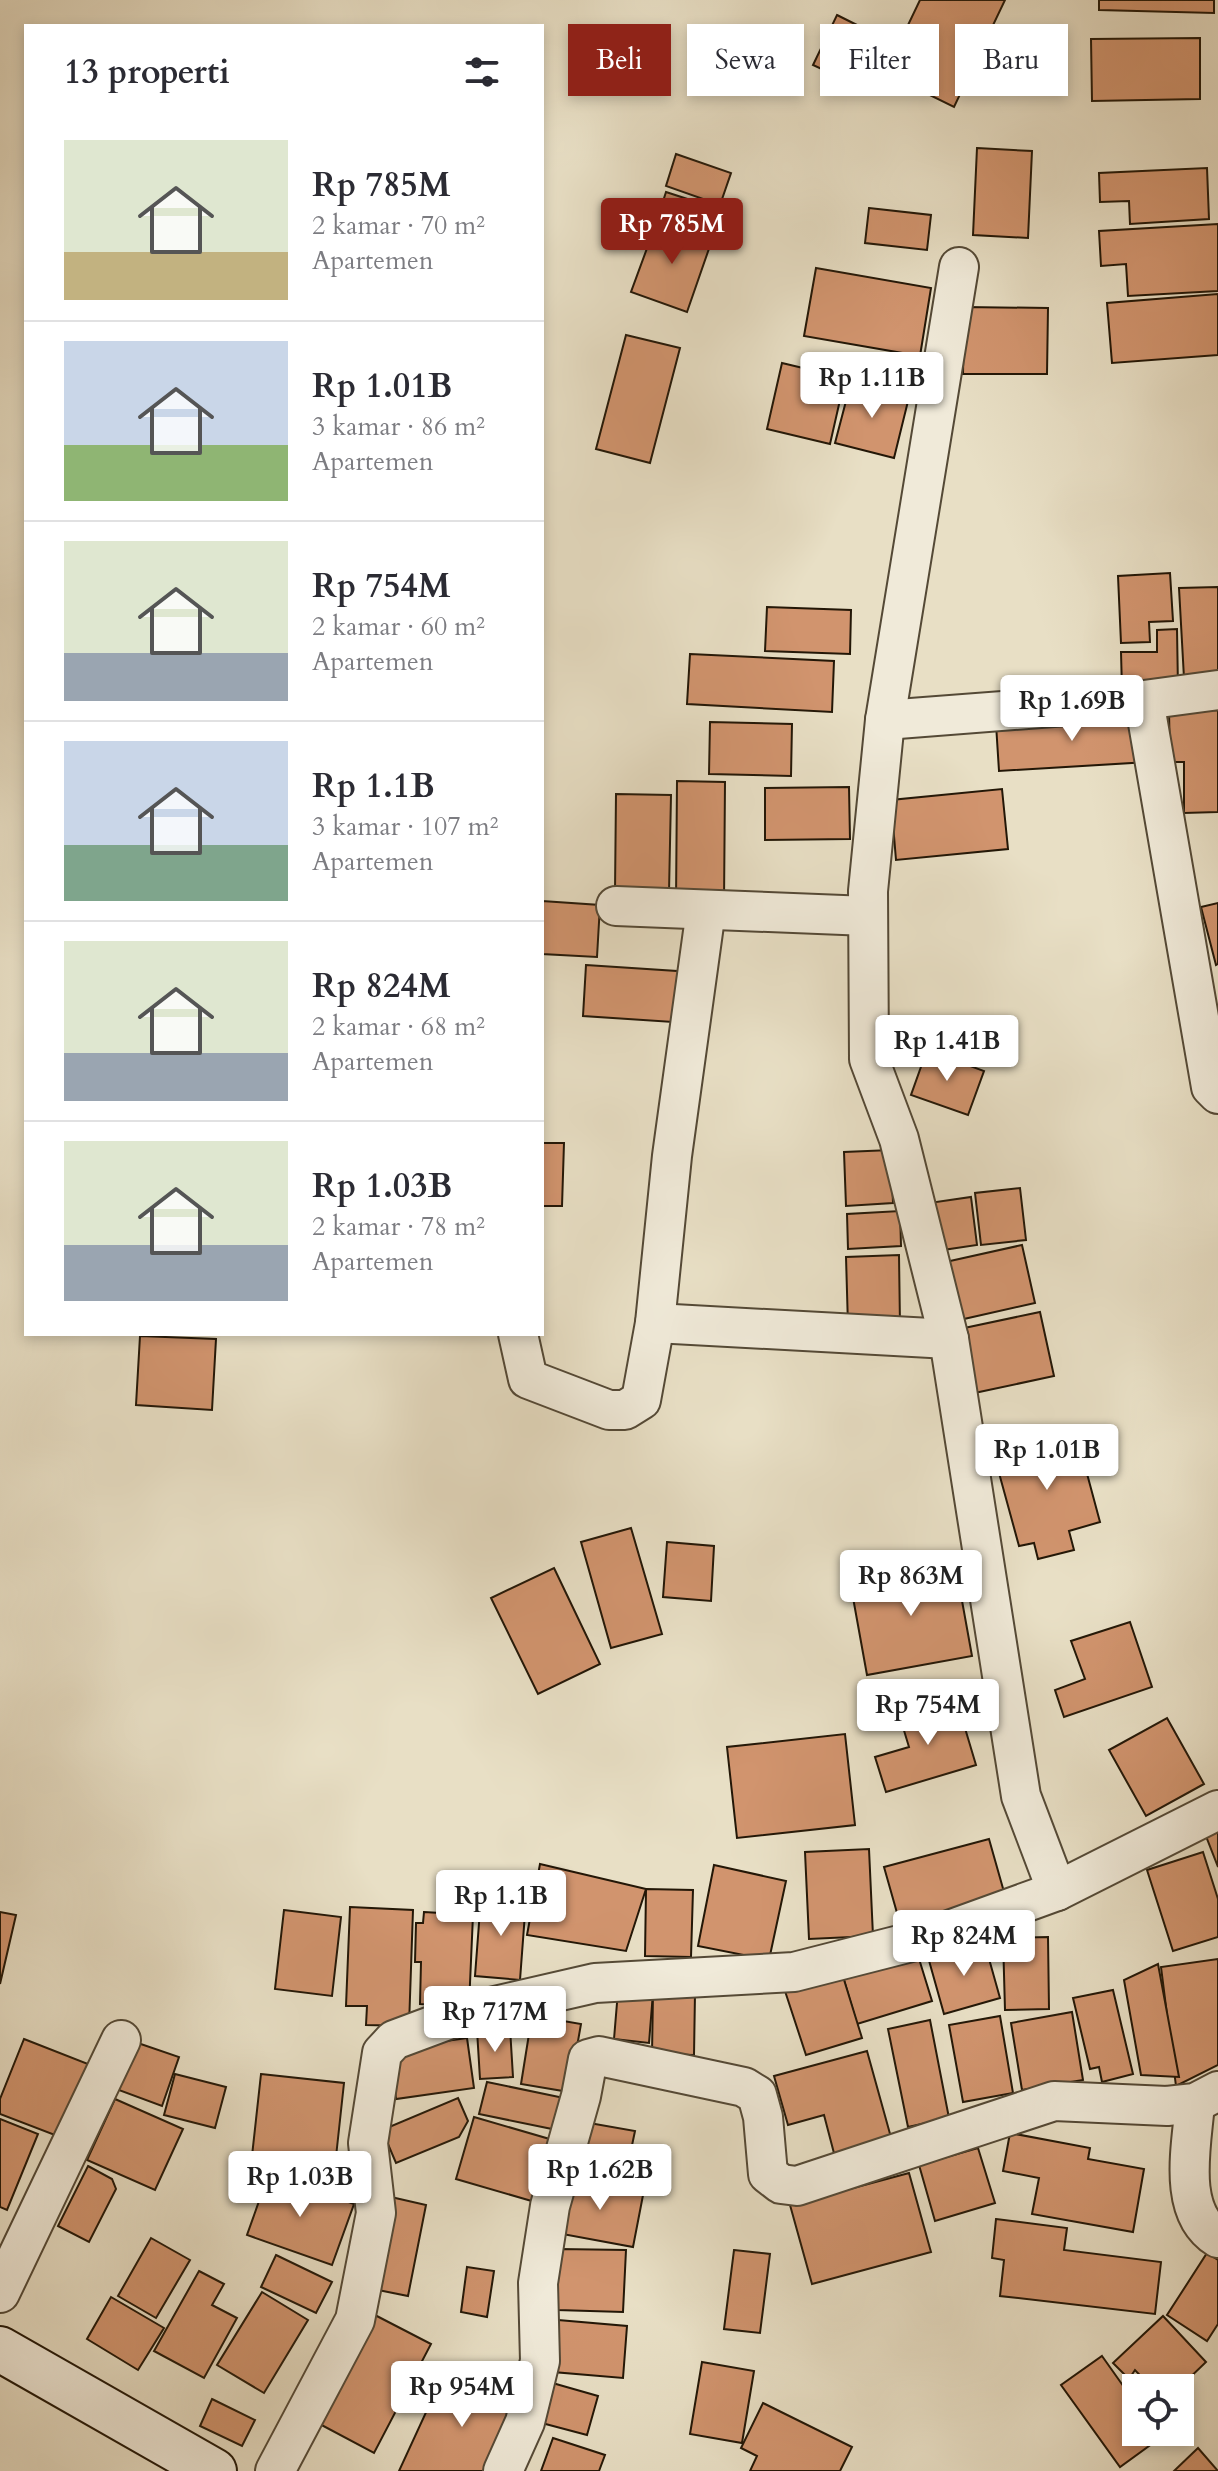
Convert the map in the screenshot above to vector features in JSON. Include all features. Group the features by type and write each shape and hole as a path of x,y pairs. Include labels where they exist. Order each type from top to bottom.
{"street":[{"path":"959,267 885,720 868,916 869,1059 899,1139 949,1339 1021,1796 1057,1891"},
{"path":"885,720 1144,700 1218,690"},
{"path":"1144,700 1211,1087 1218,1094"},
{"path":"616,906 868,916"},
{"path":"518,1336 528,1379 609,1410 625,1410 641,1400 655,1323 672,1156 706,910"},
{"path":"655,1323 949,1339"},
{"path":"275,2471 355,2320 376,2213 370,2173 370,2129 382,2053 394,2040 469,2012 595,1983 794,1972 927,1938 1057,1891 1218,1810"},
{"path":"0,2293 121,2040"},
{"path":"503,2471 525,2422 540,2361 538,2283 550,2206 581,2096 588,2059 599,2056 744,2087 757,2095 763,2117 768,2174 781,2184 797,2186 1054,2101 1167,2106 1206,2097 1190,2185 1196,2212 1218,2238"},
{"path":"0,2349 214,2471"}],"building":[{"path":"920,0 1005,0 994,24 955,24 955,96 959,96 954,107 932,96 939,96 939,24 908,24"},
{"path":"1099,0 1214,0 1214,13 1099,10"},
{"path":"837,15 855,24 833,24"},
{"path":"1200,38 1200,99 1092,101 1091,39"},
{"path":"820,50 820,68 813,65"},
{"path":"977,148 1032,151 1028,238 973,235"},
{"path":"676,154 731,173 720,205 666,186"},
{"path":"1207,168 1209,219 1130,224 1129,201 1100,202 1099,173"},
{"path":"666,192 718,209 710,234 658,217"},
{"path":"869,208 931,215 927,250 865,243"},
{"path":"657,221 712,240 687,312 631,292"},
{"path":"1218,224 1218,291 1128,296 1126,264 1101,266 1099,231"},
{"path":"816,268 931,288 920,356 804,336"},
{"path":"1218,294 1218,355 1112,363 1107,303"},
{"path":"964,307 1048,308 1047,374 963,374"},
{"path":"626,335 680,348 650,463 596,449"},
{"path":"782,363 845,378 830,444 767,429"},
{"path":"851,382 909,397 894,458 835,443"},
{"path":"1170,573 1173,621 1149,622 1150,642 1121,643 1118,576"},
{"path":"1218,587 1218,676 1184,678 1179,588"},
{"path":"767,607 851,610 850,654 765,651"},
{"path":"1177,629 1178,689 1122,690 1121,652 1157,652 1157,630"},
{"path":"690,654 834,661 832,712 687,704"},
{"path":"1218,710 1218,812 1184,813 1184,762 1170,762 1169,711"},
{"path":"1145,714 1148,762 999,771 996,724"},
{"path":"710,722 792,724 791,776 709,774"},
{"path":"677,781 725,782 724,903 676,902"},
{"path":"849,787 850,839 765,840 765,788"},
{"path":"1002,789 1008,849 896,860 891,800"},
{"path":"616,794 671,795 669,892 615,892"},
{"path":"544,901 600,905 597,957 544,954"},
{"path":"1218,903 1218,964 1216,965 1201,907"},
{"path":"586,965 692,972 688,1023 583,1016"},
{"path":"927,1050 984,1071 968,1115 911,1095"},
{"path":"544,1143 564,1143 562,1206 544,1206"},
{"path":"891,1150 893,1203 846,1206 844,1152"},
{"path":"1020,1188 1026,1240 981,1245 975,1193"},
{"path":"971,1197 977,1245 936,1251 929,1203"},
{"path":"900,1211 901,1246 848,1249 847,1214"},
{"path":"1022,1245 1035,1303 955,1321 941,1263"},
{"path":"899,1255 900,1325 848,1326 846,1257"},
{"path":"1040,1312 1054,1376 965,1395 950,1331"},
{"path":"140,1336 216,1339 212,1410 136,1405"},
{"path":"1075,1429 1100,1522 1069,1531 1074,1550 1038,1559 1034,1543 1019,1546 993,1451"},
{"path":"631,1528 662,1634 611,1648 581,1542"},
{"path":"667,1542 714,1546 711,1601 663,1597"},
{"path":"955,1562 972,1656 867,1675 850,1581"},
{"path":"554,1568 600,1664 538,1694 491,1598"},
{"path":"1130,1622 1152,1687 1064,1717 1055,1690 1085,1679 1071,1641"},
{"path":"956,1698 976,1765 886,1792 875,1757 909,1747 899,1714"},
{"path":"1167,1718 1204,1784 1146,1816 1109,1750"},
{"path":"845,1734 855,1825 737,1838 727,1747"},
{"path":"1218,1826 1218,1867 1204,1831"},
{"path":"989,1839 1006,1899 901,1927 884,1867"},
{"path":"869,1849 873,1936 809,1939 805,1852"},
{"path":"1203,1852 1218,1899 1218,1937 1173,1951 1147,1870"},
{"path":"540,1864 646,1889 626,1951 527,1935"},
{"path":"714,1865 786,1881 769,1960 698,1946"},
{"path":"646,1889 693,1890 691,1957 645,1956"},
{"path":"481,1897 526,1900 520,1980 475,1976"},
{"path":"350,1907 413,1910 409,2026 366,2025 367,2006 346,2006"},
{"path":"284,1910 341,1917 332,1996 275,1989"},
{"path":"0,1912 16,1915 0,1984"},
{"path":"424,1912 473,1915 469,2006 420,2004 421,1962 415,1962 416,1923 423,1923"},
{"path":"1048,1937 1049,2009 1005,2010 1003,1938"},
{"path":"984,1941 1000,1998 944,2014 928,1957"},
{"path":"916,1949 932,2001 857,2024 841,1970"},
{"path":"1218,1959 1218,2065 1176,2086 1161,1967"},
{"path":"1158,1964 1179,2077 1141,2075 1124,1980"},
{"path":"841,1970 862,2038 806,2055 784,1988"},
{"path":"1113,1990 1133,2074 1102,2082 1099,2067 1090,2069 1073,1998"},
{"path":"618,1991 653,1993 649,2043 614,2039"},
{"path":"653,1993 695,1993 694,2055 652,2054"},
{"path":"1072,2012 1083,2080 1022,2090 1011,2023"},
{"path":"1000,2016 1013,2093 963,2102 949,2025"},
{"path":"546,2018 581,2024 569,2092 521,2084 529,2034 543,2036"},
{"path":"930,2020 949,2118 908,2127 888,2029"},
{"path":"510,2028 513,2077 480,2079 477,2030"},
{"path":"467,2038 474,2088 396,2099 390,2056 396,2048"},
{"path":"24,2039 88,2064 60,2137 0,2114 0,2099"},
{"path":"132,2041 179,2057 162,2106 116,2089"},
{"path":"867,2051 892,2141 835,2157 824,2115 788,2125 774,2076"},
{"path":"175,2074 226,2087 215,2128 164,2115"},
{"path":"261,2074 344,2083 335,2166 252,2156"},
{"path":"487,2082 564,2098 557,2130 479,2114"},
{"path":"458,2098 468,2121 459,2137 396,2163 382,2130"},
{"path":"115,2099 183,2129 155,2190 87,2160"},
{"path":"474,2117 553,2140 535,2202 456,2179"},
{"path":"0,2119 38,2134 7,2210 0,2207"},
{"path":"578,2121 635,2131 626,2174 570,2164"},
{"path":"1010,2133 1090,2148 1088,2159 1144,2169 1133,2232 1032,2214 1039,2178 1003,2171"},
{"path":"978,2148 995,2203 935,2221 919,2165"},
{"path":"88,2166 112,2179 116,2189 89,2242 58,2226"},
{"path":"269,2173 354,2204 332,2265 247,2235"},
{"path":"909,2173 931,2252 812,2284 790,2205"},
{"path":"568,2176 644,2190 633,2247 557,2233"},
{"path":"391,2197 426,2205 408,2296 373,2289"},
{"path":"996,2219 1067,2228 1064,2250 1161,2262 1155,2314 1000,2296 1004,2260 992,2258"},
{"path":"151,2238 190,2260 156,2318 118,2296"},
{"path":"559,2249 626,2250 623,2312 557,2310"},
{"path":"734,2250 770,2254 760,2333 724,2329"},
{"path":"1207,2253 1218,2260 1218,2324 1207,2341 1167,2315"},
{"path":"276,2255 332,2282 316,2313 261,2287"},
{"path":"467,2267 494,2271 487,2317 461,2312"},
{"path":"199,2271 224,2284 212,2305 237,2318 204,2378 154,2351"},
{"path":"262,2292 308,2320 264,2393 217,2365"},
{"path":"111,2297 164,2328 138,2370 87,2339"},
{"path":"371,2313 431,2344 374,2453 314,2421"},
{"path":"1163,2316 1206,2362 1194,2374 1139,2374 1135,2370 1132,2374 1124,2374 1113,2363"},
{"path":"558,2320 627,2326 623,2378 553,2372"},
{"path":"1102,2356 1122,2384 1122,2446 1149,2446 1120,2467 1061,2385"},
{"path":"702,2362 754,2371 742,2443 690,2434"},
{"path":"445,2371 522,2405 492,2471 399,2471"},
{"path":"549,2382 598,2396 587,2435 538,2422"},
{"path":"212,2399 255,2420 242,2446 200,2426"},
{"path":"763,2403 852,2447 840,2471 750,2471 757,2456 741,2448"},
{"path":"553,2438 605,2455 599,2471 541,2471"},
{"path":"1198,2448 1218,2471 1174,2471"}]}
